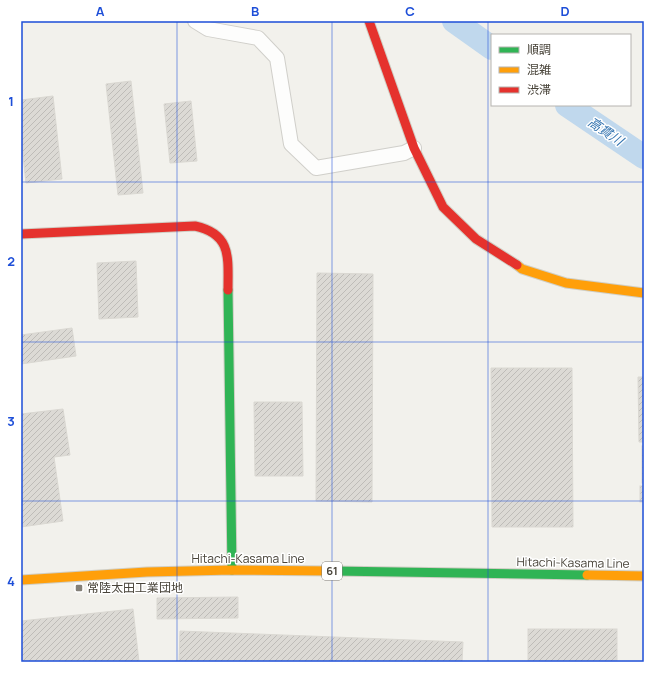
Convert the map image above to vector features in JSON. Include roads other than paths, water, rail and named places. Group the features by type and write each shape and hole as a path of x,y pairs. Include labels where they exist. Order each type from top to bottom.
{"street":[{"path":"195,21 208,29 258,38 277,58 291,144 316,168 404,153 414,148"},
{"path":"369,21 414,148 443,207 476,239 522,270 566,283 644,293"},
{"path":"21,234 195,226 209,229 219,237 225,246 228,257 232,570"},
{"name":"Hitachi-Kasama Line","path":"21,580 147,572 232,570 644,576"}],"waterway":[{"name":"高貫川","path":"454,21 491,47"},
{"name":"高貫川","path":"568,106 644,157"}],"place":[{"name":"常陸太田工業団地","path":"79,588"}]}
